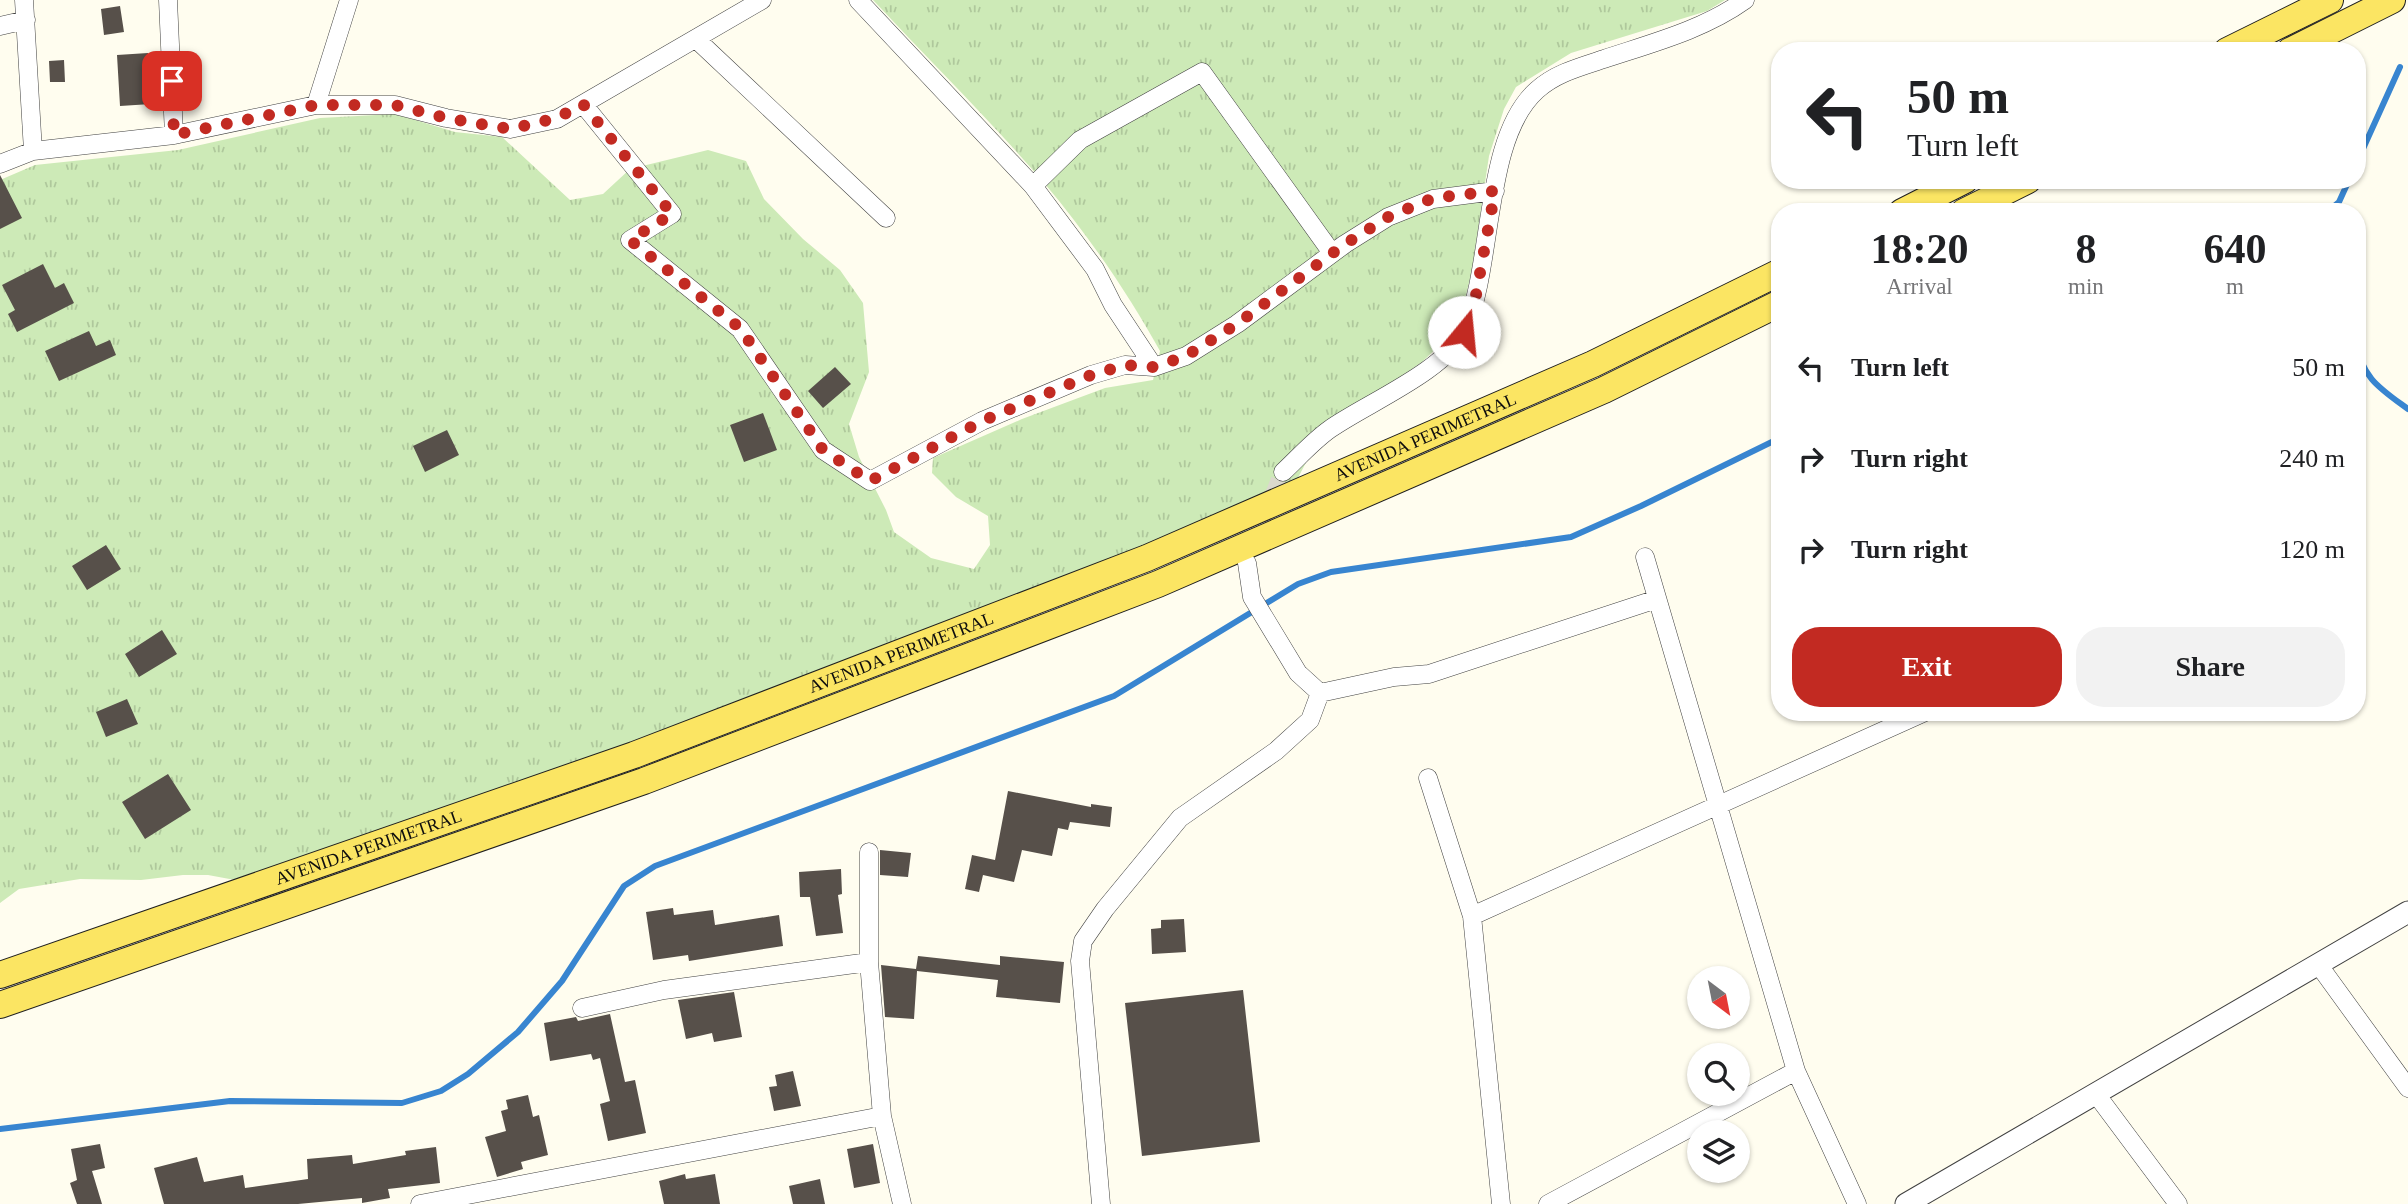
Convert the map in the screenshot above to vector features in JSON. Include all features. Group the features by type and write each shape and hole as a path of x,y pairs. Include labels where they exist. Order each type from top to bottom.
{"main road":[{"path":"2245,42 2330,0"},
{"path":"2308,42 2392,0"},
{"path":"1920,203 1947,189"},
{"path":"1982,203 2010,189"},
{"name":"AVENIDA PERIMETRAL","path":"0,975 634,755 1147,558 1593,365 1771,276"},
{"name":"AVENIDA PERIMETRAL","path":"0,1005 644,781 1158,584 1604,390 1771,307"}],"street":[{"path":"24,0 33,151"},
{"path":"168,0 174,135"},
{"path":"316,105 349,0"},
{"path":"0,164 33,151 174,135 316,105 395,105 446,118 510,129 557,118 762,0"},
{"path":"858,0 1033,186 1095,269 1113,305 1154,367"},
{"path":"1283,472 1328,430 1439,362 1464,332 1476,295 1504,146 1516,115 1537,91 1562,74 1685,32 1723,16 1745,0"},
{"path":"0,26 26,20"},
{"path":"696,38 886,218"},
{"path":"1033,186 1080,140 1202,72 1332,253"},
{"path":"583,104 672,214 630,240 740,328 823,450 870,481 982,421 1091,375 1125,365 1154,367 1186,356 1237,324 1332,253 1388,217 1433,198 1495,191"},
{"path":"1645,557 1796,1071 1857,1204"},
{"path":"1247,563 1252,597 1298,673 1320,693"},
{"path":"1320,693 1394,677 1429,674 1657,598"},
{"path":"1101,1204 1080,961 1083,940 1180,818 1276,751 1310,720 1320,693"},
{"path":"1472,916 1905,721"},
{"path":"1428,778 1472,916 1501,1204"},
{"path":"869,852 869,962 882,1116 902,1204"},
{"path":"1906,1204 2408,912"},
{"path":"582,1009 664,990 869,962"},
{"path":"2318,964 2408,1088"},
{"path":"1548,1204 1796,1071"},
{"path":"2096,1094 2178,1204"},
{"path":"420,1204 478,1199 882,1116"}],"green space":[{"path":"873,0 1725,0 1707,11 1571,53 1516,87 1504,109 1489,156 1472,270 1463,308 1448,337 1422,362 1380,391 1312,451 1289,495 1147,565 235,880 208,875 141,880 80,879 19,889 0,903 0,180 35,165 178,150 320,118 395,114 455,132 502,137 570,200 603,194 630,169 708,150 746,161 764,199 803,239 840,270 863,303 869,372 849,424 859,457 894,532 931,558 974,569 990,545 988,516 956,497 932,473 933,458 1022,419 1105,388 1153,380 1160,351 1121,286 1061,203 1003,137"}],"building":[{"path":"120,6 124,32 104,35 101,9"},
{"path":"148,53 151,104 120,106 117,55"},
{"path":"64,60 65,82 50,82 49,61"},
{"path":"0,175 22,218 0,229"},
{"path":"43,264 55,288 64,283 74,303 17,332 8,314 15,310 2,285"},
{"path":"89,331 96,346 110,340 116,355 59,381 45,351"},
{"path":"835,367 851,384 823,408 808,391"},
{"path":"763,413 777,450 744,462 730,425"},
{"path":"447,430 459,455 425,472 413,446"},
{"path":"106,545 121,569 87,590 72,566"},
{"path":"162,630 177,654 139,677 125,654"},
{"path":"127,699 138,724 106,737 96,712"},
{"path":"168,774 191,810 145,839 122,802"},
{"path":"1008,791 1091,807 1091,804 1112,807 1110,827 1070,822 1068,830 1058,828 1052,856 1022,850 1014,882 983,875 979,892 965,889 972,855 995,860"},
{"path":"880,850 911,853 908,877 880,875"},
{"path":"841,869 842,894 838,895 843,933 816,936 810,897 800,897 799,872"},
{"path":"673,908 674,915 713,910 715,925 779,915 783,946 689,961 688,955 653,960 646,912"},
{"path":"1184,919 1186,952 1152,954 1151,929 1161,928 1161,920"},
{"path":"918,956 1000,965 1000,956 1064,962 1060,1003 996,997 998,980 917,971 914,1019 885,1017 881,965 916,969"},
{"path":"1243,990 1260,1142 1142,1156 1125,1003"},
{"path":"734,992 742,1037 714,1042 712,1033 686,1039 678,1000"},
{"path":"610,1014 625,1082 635,1080 646,1133 608,1141 600,1104 610,1101 600,1058 593,1060 591,1054 550,1061 544,1023 576,1017 578,1021"},
{"path":"793,1071 801,1106 774,1111 769,1087 777,1086 775,1075"},
{"path":"528,1095 533,1117 539,1115 548,1155 521,1162 523,1169 497,1177 485,1137 506,1131 501,1111 508,1109 506,1100"},
{"path":"100,1144 105,1168 92,1171 102,1204 77,1204 70,1183 77,1180 71,1149"},
{"path":"873,1144 880,1183 854,1188 847,1149"},
{"path":"436,1147 440,1183 388,1189 390,1198 362,1203 362,1198 298,1204 164,1204 154,1168 197,1157 204,1182 243,1175 245,1188 308,1179 307,1159 352,1155 353,1164 406,1155 405,1151"},
{"path":"685,1174 686,1179 715,1174 720,1204 664,1204 659,1181"},
{"path":"820,1179 825,1204 793,1204 789,1186"}],"waterway":[{"path":"2366,142 2400,67"},
{"path":"2338,203 2345,189"},
{"path":"2366,370 2381,389 2408,409"},
{"path":"0,1129 230,1101 402,1103 441,1091 468,1074 518,1032 562,981 624,886 655,866 1114,696 1298,584 1331,572 1571,537 1771,442"}],"tunnel":[{"path":"1253,547 1283,472"}],"route":[{"path":"172,81 174,135 316,105 395,105 446,118 510,129 557,118 583,104 672,214 630,240 740,328 823,450 870,481 982,421 1091,375 1125,365 1154,367 1186,356 1237,324 1298,277 1388,217 1433,198 1495,191 1476,295 1464,332"}]}
